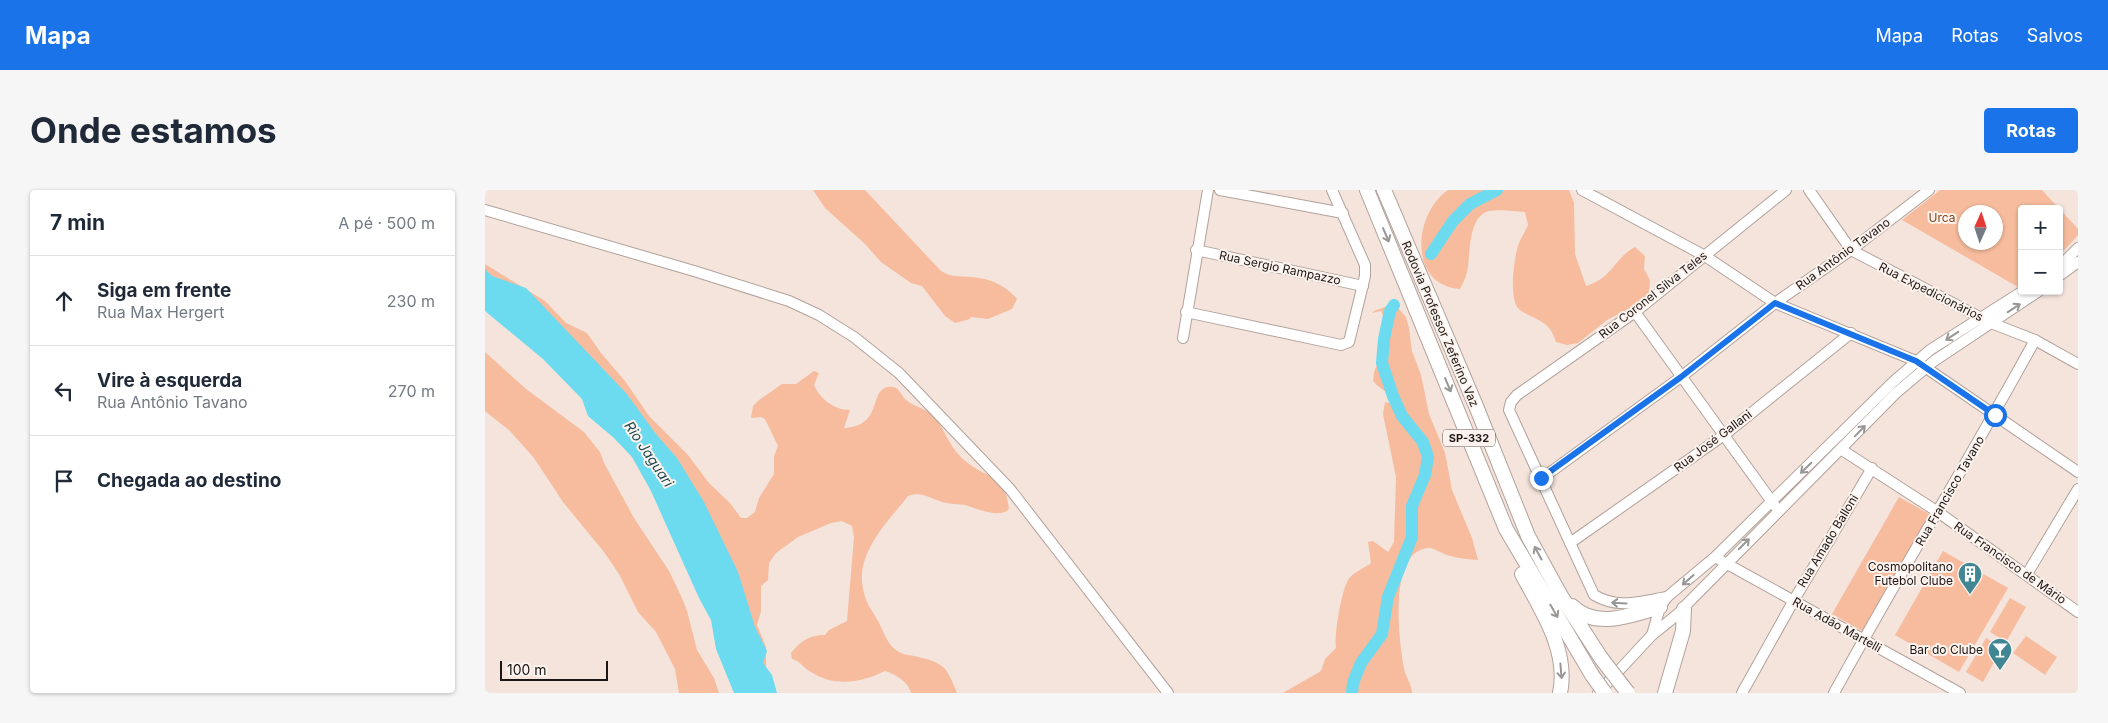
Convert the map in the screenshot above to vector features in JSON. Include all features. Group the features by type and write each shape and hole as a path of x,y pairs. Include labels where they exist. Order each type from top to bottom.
{"highway":[{"name":"Rodovia Professor Zeferino Vaz","path":"1367,190 1506,529 1592,676 1605,693"},
{"name":"Rodovia Professor Zeferino Vaz","path":"1384,190 1476,406 1528,536 1561,596 1601,658 1628,693"},
{"path":"1506,529 1508,546 1553,634 1562,672 1560,693"},
{"path":"1561,596 1587,617 1599,620 1667,599"},
{"path":"1664,693 1683,631 1683,609"}],"street":[{"path":"1183,338 1196,250 1208,190"},
{"path":"1220,190 1343,213"},
{"path":"1186,312 1341,345 1349,342 1363,286 1365,265 1332,190"},
{"path":"1582,190 1705,256 1775,303 1916,361 2078,472"},
{"name":"Rua Coronel Silva Teles","path":"1541,478 1509,410 1511,402 1517,395 1635,312 1786,190"},
{"name":"Rua Expedicionários","path":"1809,190 1851,250 1991,322 2035,340 2078,364"},
{"name":"Rua Antônio Tavano","path":"1541,478 1681,377 1775,303 1851,250 1929,190"},
{"path":"485,210 789,301 819,315 854,337 899,373 1010,489 1168,693"},
{"path":"2063,263 2078,248"},
{"name":"Rua Sergio Rampazzo","path":"1196,250 1363,286"},
{"path":"2063,273 2078,262"},
{"path":"1598,693 1652,634 1683,609 1775,506 1916,361 2018,294"},
{"path":"1652,634 1667,599 1842,450 1897,393 1934,360 2033,295"},
{"path":"1635,312 1775,506"},
{"name":"Rua José Gallani","path":"1571,543 1724,435 1851,333"},
{"name":"Rua Francisco Tavano","path":"1834,693 1937,512 1995,415 2035,340"},
{"name":"Rua Francisco de Mário","path":"1842,450 1937,512 2078,612"},
{"name":"Rua Amado Balloni","path":"1742,693 1793,600 1872,468"},
{"path":"1541,478 1594,594 1604,601 1614,604 1667,599 1680,595 1685,599 1683,609"},
{"path":"2027,574 2078,489"},
{"name":"Rua Adão Martelli","path":"1715,557 1960,693"}],"green space":[{"path":"813,190 865,190 940,270 949,275 985,279 1000,285 1017,299 1012,309 988,319 971,317 970,319 955,323 945,316 922,286 911,283 881,262 865,244 825,208"},
{"path":"1448,190 1569,190 1574,203 1575,254 1586,286 1602,278 1622,257 1635,247 1645,256 1644,269 1650,280 1649,293 1640,303 1607,320 1578,343 1567,345 1556,342 1546,325 1520,310 1516,305 1513,280 1516,252 1528,225 1525,212 1503,210 1489,211 1482,214 1474,227 1467,272 1460,289 1443,285 1431,275 1424,262 1421,247 1423,230 1428,215 1437,201"},
{"name":"Urca","path":"1940,190 2042,190 2056,205 2018,205 2018,287 1902,220"},
{"name":"Urca","path":"2063,213 2078,229 2078,235 2063,252"},
{"path":"485,264 545,301 566,323 587,333 625,381 649,416 688,455 709,483 730,503 741,518 747,518 755,512 759,498 774,474 774,456 778,446 765,419 761,417 751,418 753,406 782,384 796,384 814,371 819,373 814,385 820,395 833,406 850,410 844,428 857,426 865,421 870,415 878,395 888,387 895,387 908,402 932,414 953,447 964,460 973,467 999,480 1004,485 1009,508 1002,513 992,513 965,505 942,502 917,494 908,496 874,540 863,566 862,579 866,600 890,644 905,654 938,663 950,676 957,693 911,693 910,689 901,679 885,671 857,681 829,680 811,672 798,661 792,659 791,653 802,642 814,636 825,635 829,630 847,621 854,537 852,526 842,521 831,523 798,537 776,553 769,563 768,580 761,586 761,611 757,625 766,647 766,667 763,676 707,539 485,289"},
{"path":"1385,307 1398,308 1406,317 1412,351 1421,375 1429,414 1445,453 1452,490 1472,538 1478,560 1454,557 1430,548 1416,552 1407,563 1399,598 1399,619 1404,668 1412,693 1283,693 1321,671 1325,659 1336,648 1340,605 1347,582 1357,571 1371,563 1368,542 1373,541 1388,552 1394,542 1396,477 1383,414 1385,402 1395,404 1398,402 1373,381 1374,372 1382,354 1383,315 1381,311 1372,313"},
{"path":"485,352 526,389 584,432 600,452 634,518 669,571 687,611 697,650 714,678 719,693 679,693 675,669 656,632 638,612 619,574 604,552 563,502 534,458 510,431 485,411"},
{"path":"1899,497 1931,515 1864,632 1832,614"},
{"path":"1943,551 2008,588 1959,672 1895,635"},
{"path":"2010,598 2026,607 2006,642 1990,632"},
{"path":"2026,636 2057,657 2045,675 2013,653"},
{"path":"1986,638 2002,648 1983,682 1966,672"}],"water":[{"name":"Rio Jaguari","path":"485,269 492,276 526,288 626,393 656,434 677,458 704,502 738,572 755,627 767,651 763,663 772,675 777,693 734,693 716,649 711,620 699,598 651,491 632,457 614,438 588,416 582,399 543,359 485,311"}],"waterway":[{"path":"1431,254 1453,221 1470,204 1497,190"},
{"path":"1352,693 1353,683 1361,663 1382,634 1388,597 1412,537 1412,506 1425,475 1428,457 1423,442 1402,416 1382,363 1384,339 1390,311 1394,305"}],"place":[{"name":"Cosmopolitano Futebol Clube","path":"1970,595"},
{"name":"Bar do Clube","path":"2000,671"}],"route":[{"path":"1541,478 1681,377 1775,303 1916,361 1995,415"}]}
